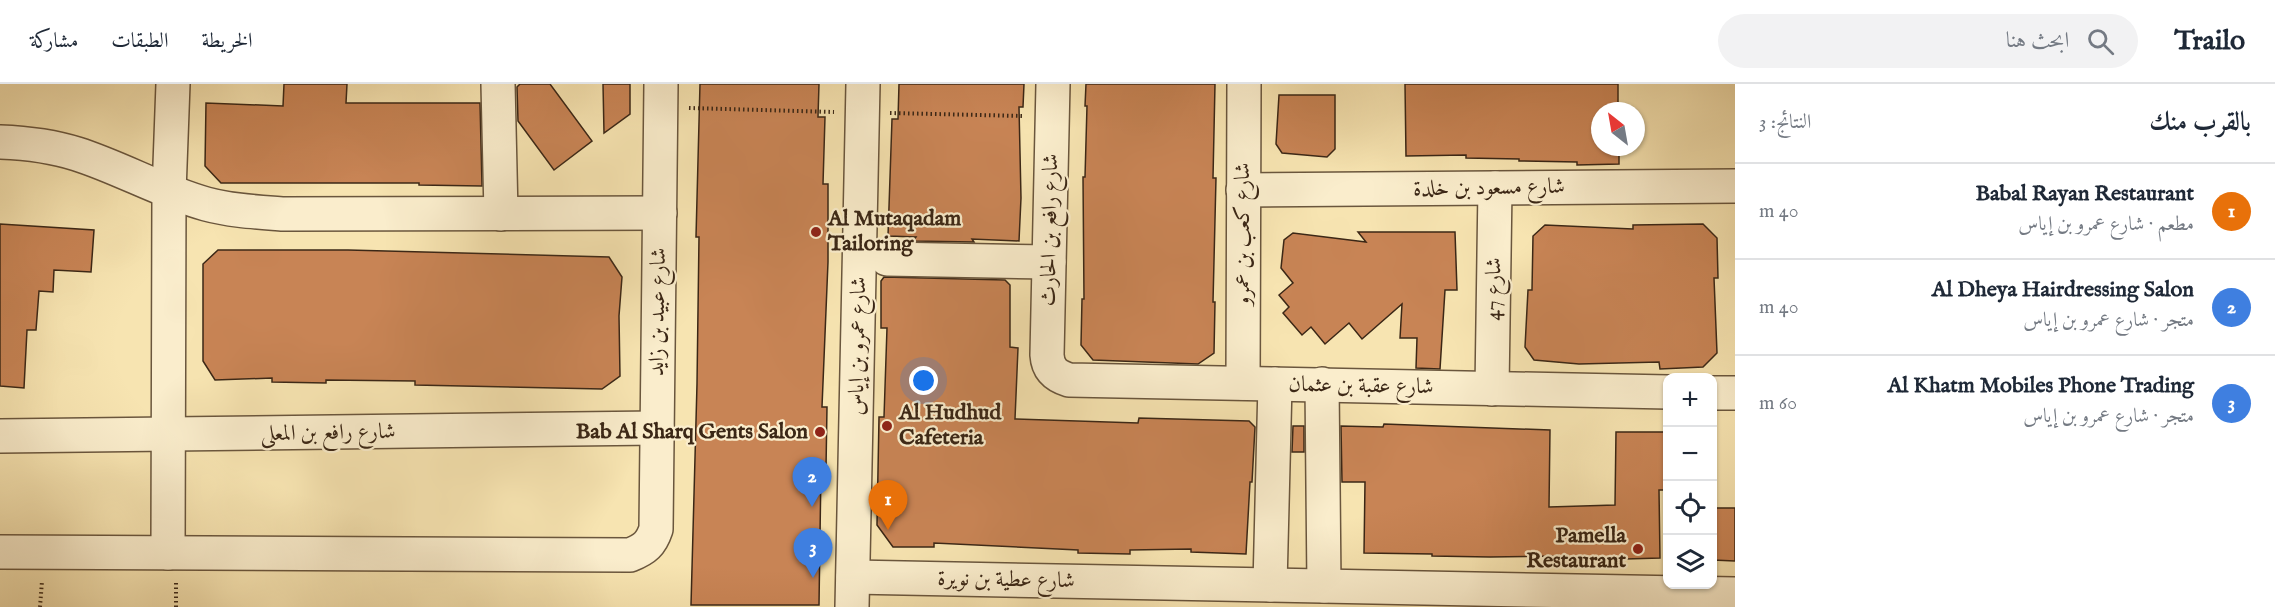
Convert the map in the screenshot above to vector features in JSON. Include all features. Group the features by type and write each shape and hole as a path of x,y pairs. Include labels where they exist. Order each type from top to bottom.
{"street":[{"path":"0,552 168,553 167,436 173,84"},
{"path":"498,84 501,214"},
{"name":"شارع عبيد بن زايد","path":"168,553 630,555 644,550 653,540 656,529 661,84"},
{"name":"شارع عمرو بن إياس","path":"853,592 863,84"},
{"name":"شارع رافع بن الحارث","path":"1053,84 1047,355 1050,369 1055,374"},
{"name":"شارع كعب بن عمرو","path":"1243,383 1244,84"},
{"path":"0,142 33,144 77,154 170,192 207,204 245,212 660,213"},
{"name":"شارع مسعود بن خلدة","path":"1244,190 1735,186"},
{"name":"شارع 47","path":"1492,389 1495,188"},
{"path":"887,259 1049,262"},
{"name":"شارع عقبة بن عثمان","path":"1055,374 1070,380 1663,392"},
{"path":"1270,585 1275,384"},
{"path":"1322,384 1324,586"},
{"path":"1717,393 1735,393"},
{"name":"شارع رافع بن المعلى","path":"0,436 167,436 657,428"},
{"name":"شارع عطية بن نويرة","path":"853,592 1270,585 1735,594"}],"building":[{"path":"284,84 347,84 346,103 480,103 482,186 419,185 419,183 221,183 205,166 206,103 283,106"},
{"path":"520,84 550,84 592,141 554,170 518,121 517,87"},
{"path":"603,84 630,84 630,114 604,133"},
{"path":"700,84 819,84 818,117 825,117 823,184 828,184 828,262 822,407 827,407 826,468 821,467 819,605 691,605 697,384 699,237 696,237"},
{"path":"899,84 1024,84 1023,107 1019,107 1021,198 1019,241 972,239 974,242 913,241 916,237 888,236 892,119 898,119"},
{"path":"1086,84 1215,84 1214,353 1198,364 1093,360 1081,345 1082,299 1084,299 1083,177 1085,177"},
{"path":"1405,84 1618,84 1618,102 1591,102 1591,156 1619,156 1619,164 1577,165 1577,162 1466,158 1466,155 1406,156"},
{"path":"1279,95 1335,95 1335,149 1327,157 1282,153 1276,144"},
{"path":"0,224 94,230 91,272 54,270 53,292 39,291 36,330 27,330 24,388 0,386"},
{"path":"1703,224 1717,238 1718,278 1714,278 1717,353 1703,367 1660,369 1659,362 1579,364 1534,360 1525,347 1528,290 1532,290 1533,236 1545,225 1633,229 1633,225"},
{"path":"1358,232 1455,232 1457,290 1445,290 1440,369 1416,368 1417,338 1400,338 1402,304 1362,339 1349,323 1325,344 1311,327 1302,335 1283,313 1289,307 1279,295 1293,283 1281,268 1284,240 1293,233 1366,242"},
{"path":"218,250 348,250 609,257 622,277 619,316 620,376 602,389 415,385 415,381 326,380 326,383 272,382 272,378 215,380 203,361 203,264"},
{"path":"884,277 1005,280 1010,285 1010,347 1018,348 1015,419 1138,423 1139,418 1249,421 1255,427 1246,554 1191,552 1191,549 1130,550 1130,554 1078,553 1078,550 934,543 934,547 893,547 877,525 879,417 884,417 887,328 881,328 881,281"},
{"path":"1384,424 1550,430 1549,507 1615,505 1616,432 1663,432 1663,490 1659,490 1660,558 1555,561 1555,556 1490,557 1364,553 1365,482 1342,482 1341,426 1383,427"},
{"path":"1293,426 1304,426 1304,452 1292,452"},
{"path":"1717,508 1735,508 1735,561 1717,560"}],"place":[{"name":"Al Mutaqadam Tailoring","path":"816,232"},
{"name":"Al Hudhud Cafeteria","path":"887,426"},
{"name":"Bab Al Sharq Gents Salon","path":"820,432"},
{"name":"Al Dheya Hairdressing Salon","path":"812,507"},
{"name":"Babal Rayan Restaurant","path":"888,530"},
{"name":"Pamella Restaurant","path":"1638,549"},
{"name":"Al Khatm Mobiles Phone Trading","path":"813,578"}]}
